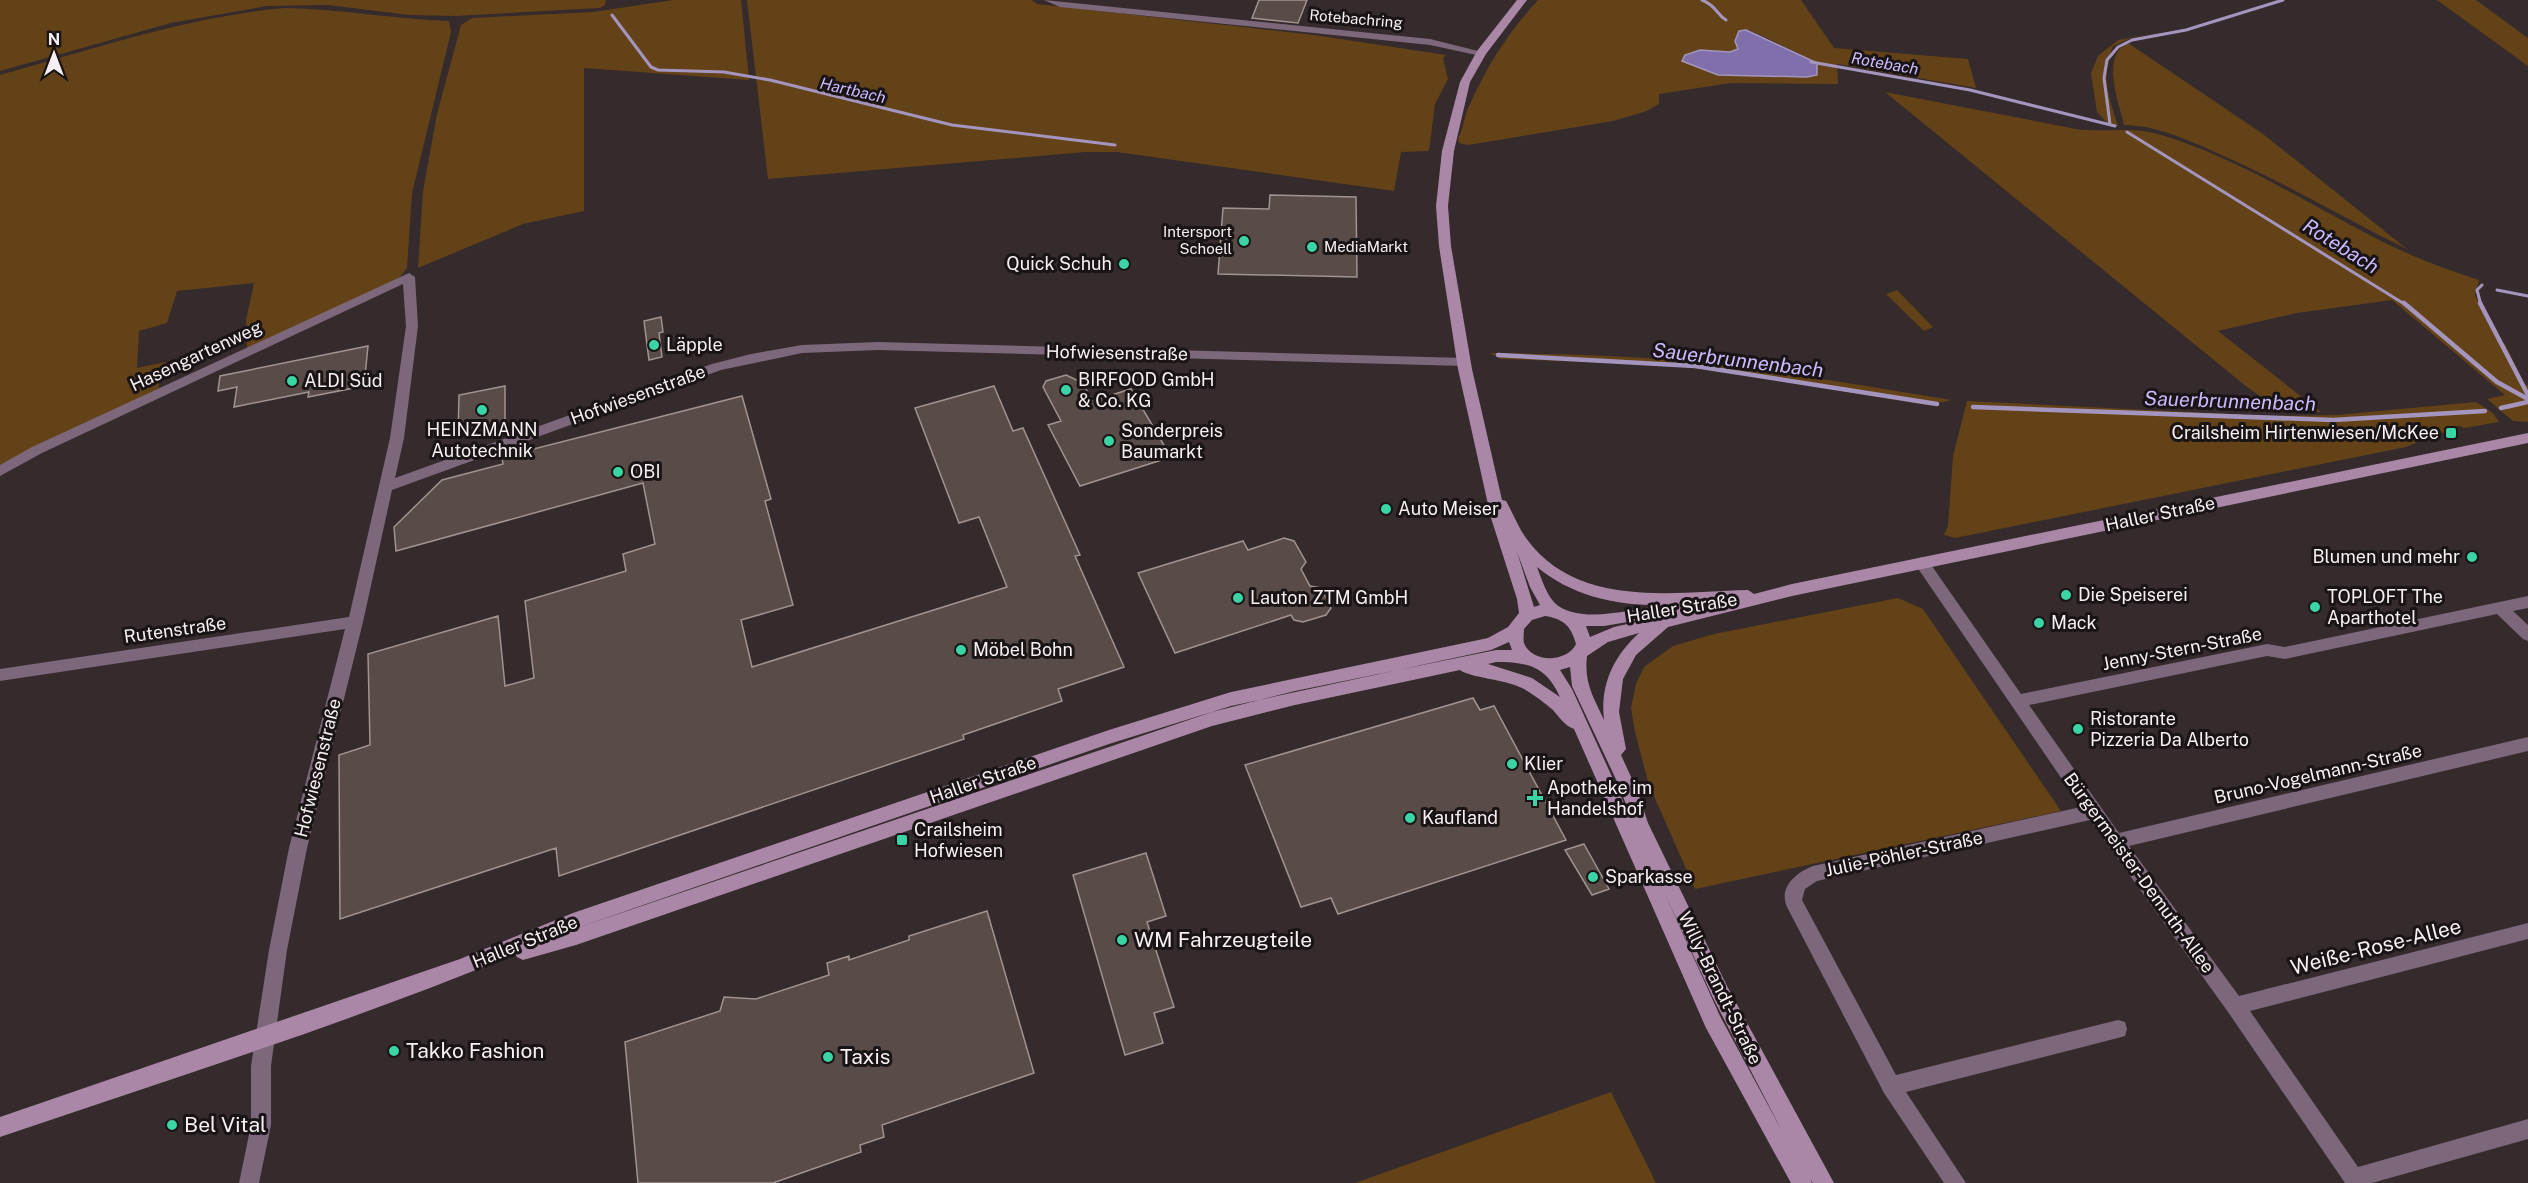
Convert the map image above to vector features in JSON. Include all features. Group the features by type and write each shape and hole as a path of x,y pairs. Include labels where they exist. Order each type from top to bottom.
{"main road":[{"path":"1522,0 1481,53 1465,82 1458,103 1447,160 1442,206 1445,246 1464,362 1498,518 1525,599 1527,615"},
{"name":"Haller Straße","path":"1581,652 1595,640 1611,634 1673,621 1792,590 2528,438"},
{"path":"1494,492 1519,540 1544,602 1554,611 1572,620 1583,634 1581,652 1565,664 1545,665 1526,656 1516,642 1515,631 1520,620 1527,615 1545,610 1554,611"},
{"path":"1519,540 1531,555 1547,568 1574,584 1606,596 1642,600 1751,596"},
{"name":"Haller Straße","path":"1572,620 1604,620 1792,590"},
{"path":"1629,790 1611,727 1611,687 1621,664 1631,650 1642,639 1673,621"},
{"name":"Haller Straße","path":"0,1127 462,967 573,921 1167,718 1285,686 1491,644 1515,631"},
{"name":"Willy-Brandt-Straße","path":"1581,652 1577,674 1580,686 1629,790 1640,823 1720,992 1786,1119 1824,1183"},
{"name":"Haller Straße","path":"462,967 576,937 1212,719 1294,698 1454,665 1496,657 1526,656"},
{"name":"Haller Straße","path":"1454,665 1496,670 1528,682 1558,704 1586,736"},
{"name":"Willy-Brandt-Straße","path":"1545,665 1557,676 1586,736 1713,1022 1802,1183"}],"street":[{"name":"Rotebachring","path":"1049,0 1060,4 1430,42 1481,53"},
{"name":"Hasengartenweg","path":"0,471 47,446 409,277 412,326 397,438 386,487"},
{"name":"Hofwiesenstraße","path":"249,1183 261,1125 261,1066 265,1037 278,950 298,848 355,622 386,487 717,367 802,349 878,346 1464,362"},
{"name":"Bürgermeister-Demuth-Allee","path":"1922,563 2094,812 2235,1006 2356,1181"},
{"name":"Jenny-Stern-Straße","path":"2019,701 2267,650 2285,653 2528,602"},
{"path":"2500,608 2528,635"},
{"name":"Rutenstraße","path":"0,675 355,622"},
{"name":"Bruno-Vogelmann-Straße","path":"2116,841 2528,744"},
{"name":"Julie-Pöhler-Straße","path":"1956,1183 1891,1086 1793,901 1797,884 1813,874 2094,812"},
{"name":"Weiße-Rose-Allee","path":"2235,1006 2528,931"},
{"path":"1891,1086 2118,1029"},
{"path":"2356,1181 2528,1129"}],"shaded area":[{"path":"0,0 606,0 605,5 600,8 456,16 410,15 328,5 267,6 171,23 0,71"},
{"path":"673,0 741,0 749,80 584,68 584,211 523,224 418,268 423,191 437,114 461,25 472,18 593,12"},
{"path":"747,0 1032,0 1037,4 1314,35 1446,55 1443,58 1448,79 1435,104 1429,151 1401,152 1394,191 1117,152 1085,152 768,179"},
{"path":"1538,0 1801,0 1834,48 1968,59 1976,88 1837,64 1838,84 1731,83 1659,94 1659,104 1647,111 1613,121 1468,145 1459,143 1458,139 1468,108 1484,76 1508,37","holes":["1749,30 1800,54 1816,76 1738,76 1700,50 1731,52 1738,49 1735,41 1739,31"]},
{"path":"2437,0 2476,0 2528,38 2528,66"},
{"path":"285,8 449,21 451,32 412,193 407,268 399,278 247,349 246,320 254,283 177,291 167,323 139,331 137,368 166,362 158,389 0,465 0,75 177,26 248,12"},
{"path":"1746,30 1817,63 1817,75 1807,77 1718,75 1682,61 1685,55 1700,50 1730,52 1738,49 1735,41 1739,31"},
{"path":"2171,30 2131,38 2113,46 2107,68 2107,86 2118,126 2111,127 2097,112 2091,73 2098,56 2118,40"},
{"path":"2128,43 2263,134 2407,249 2265,175 2206,148 2160,130 2124,125 2113,68 2120,49"},
{"path":"1885,92 2076,129 2138,130 2158,134 2244,168 2405,252 2479,280 2475,295 2498,341 2505,344 2525,385 2528,385 2528,422 2513,421 2487,399 2505,395 2392,300 2297,313 2218,331 2321,412 2283,412 2247,387"},
{"path":"1897,290 1933,327 1924,331 1886,294"},
{"path":"1490,353 1609,356 1681,361 1783,373 1952,400 1927,405 1716,370 1649,364 1501,359"},
{"path":"1967,401 2269,416 2337,415 2476,402 2493,413 2499,422 2449,428 2451,431 2436,434 2406,447 1955,538 1944,535 1948,526 1953,456"},
{"path":"1898,598 1923,609 2061,811 1695,889 1649,785 1635,732 1631,708 1636,684 1644,667 1673,646 1714,634"},
{"path":"1611,1092 1656,1183 1355,1183"}],"building":[{"path":"1259,0 1307,0 1298,23 1252,18"},
{"name":"MediaMarkt","path":"1270,195 1356,197 1357,277 1218,274 1223,208 1269,209"},
{"name":"Läpple","path":"661,317 663,332 659,333 662,357 649,360 644,321"},
{"name":"ALDI Süd","path":"368,346 364,386 308,397 309,392 234,407 237,387 218,391 220,376"},
{"name":"Sonderpreis Baumarkt","path":"1066,375 1083,383 1092,401 1131,389 1171,457 1080,486 1048,425 1061,421 1043,387 1046,381"},
{"name":"HEINZMANN Autotechnik","path":"505,386 505,424 458,434 459,395"},
{"name":"Möbel Bohn","path":"994,386 1013,431 1023,428 1080,555 1075,556 1124,667 1058,689 1062,701 963,735 964,739 559,876 556,848 340,919 339,755 370,745 368,654 498,616 505,686 534,678 525,601 626,571 623,554 655,544 643,483 396,551 394,527 442,480 503,464 502,457 742,396 771,499 765,501 793,605 741,620 752,667 1007,587 979,517 959,523 915,408"},
{"name":"Lauton ZTM GmbH","path":"1284,538 1294,541 1306,562 1301,569 1310,586 1321,588 1331,608 1326,615 1303,622 1294,620 1291,615 1175,653 1138,573 1243,541 1248,550"},
{"name":"Kaufland","path":"1473,698 1480,710 1494,706 1566,840 1338,914 1331,898 1301,907 1245,765"},
{"name":"Sparkasse","path":"1584,844 1609,889 1592,895 1565,850"},
{"name":"WM Fahrzeugteile","path":"1146,853 1166,916 1147,922 1174,1007 1154,1013 1163,1043 1125,1055 1073,875"},
{"name":"Taxis","path":"987,911 1034,1073 882,1125 884,1137 860,1145 861,1152 773,1183 638,1183 625,1042 720,1011 724,997 756,999 829,975 827,963 849,956 849,960 909,940 909,936"}],"waterway":[{"name":"Rotebach","path":"1702,0 1711,5 1726,20"},
{"path":"2110,124 2104,78 2107,60 2118,47 2132,40 2186,30 2283,0"},
{"name":"Hartbach","path":"612,15 651,67 658,70 724,72 770,80 952,125 1115,145"},
{"name":"Rotebach","path":"1811,62 1970,90 2115,126"},
{"name":"Rotebach","path":"2127,132 2406,305"},
{"path":"2481,305 2477,290 2482,285"},
{"path":"2497,290 2528,296"},
{"name":"Rotebach","path":"2404,303 2497,382 2528,399"},
{"path":"2481,305 2528,395"},
{"name":"Sauerbrunnenbach","path":"1498,355 1695,366 1937,404"},
{"name":"Sauerbrunnenbach","path":"2501,408 2528,402"},
{"name":"Sauerbrunnenbach","path":"1973,407 2333,420 2485,411"}],"place":[{"name":"Intersport Schoell","path":"1244,241"},
{"name":"MediaMarkt","path":"1312,247"},
{"name":"Quick Schuh","path":"1124,264"},
{"name":"Läpple","path":"654,345"},
{"name":"ALDI Süd","path":"292,381"},
{"name":"BIRFOOD GmbH & Co. KG","path":"1066,390"},
{"name":"HEINZMANN Autotechnik","path":"482,410"},
{"name":"Crailsheim Hirtenwiesen/McKee","path":"2451,433"},
{"name":"Sonderpreis Baumarkt","path":"1109,441"},
{"name":"OBI","path":"618,472"},
{"name":"Auto Meiser","path":"1386,509"},
{"name":"Blumen und mehr","path":"2472,557"},
{"name":"Die Speiserei","path":"2066,595"},
{"name":"Lauton ZTM GmbH","path":"1238,598"},
{"name":"TOPLOFT The Aparthotel","path":"2315,607"},
{"name":"Mack","path":"2039,623"},
{"name":"Möbel Bohn","path":"961,650"},
{"name":"Ristorante Pizzeria Da Alberto","path":"2078,729"},
{"name":"Klier","path":"1512,764"},
{"name":"Apotheke im Handelshof","path":"1535,798"},
{"name":"Kaufland","path":"1410,818"},
{"name":"Crailsheim Hofwiesen","path":"902,840"},
{"name":"Sparkasse","path":"1593,877"},
{"name":"WM Fahrzeugteile","path":"1122,940"},
{"name":"Takko Fashion","path":"394,1051"},
{"name":"Taxis","path":"828,1057"},
{"name":"Bel Vital","path":"172,1125"}]}
